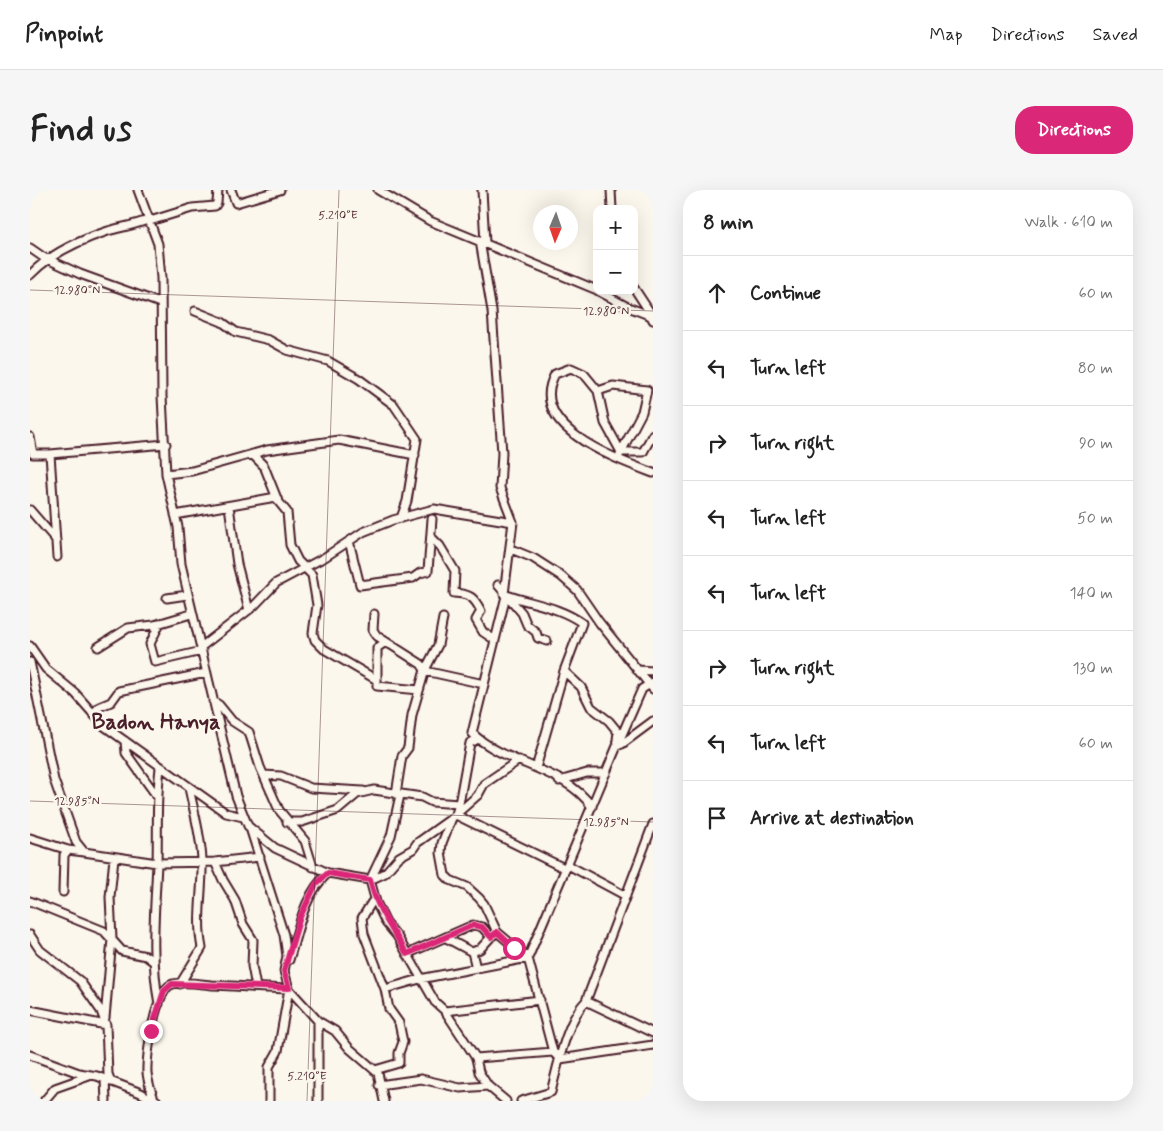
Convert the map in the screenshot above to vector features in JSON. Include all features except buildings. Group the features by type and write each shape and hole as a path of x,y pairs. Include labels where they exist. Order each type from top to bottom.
{"street":[{"path":"138,190 158,244 164,364 162,402 166,444 166,474 178,527 181,564 191,614 202,649 213,701 243,817 260,857 284,935 287,956 284,971 289,988 318,1021 335,1030 349,1048 378,1073 379,1085 384,1101"},
{"path":"30,275 63,250 87,239 192,208 216,206 218,190"},
{"path":"232,190 236,203 280,190"},
{"path":"378,190 430,221 593,289"},
{"path":"482,190 482,242 492,311 502,453 500,488 513,522 505,595 472,733 490,748 536,768 581,793 592,807"},
{"path":"611,190 612,205"},
{"path":"30,248 80,274 160,303"},
{"path":"638,294 652,317"},
{"path":"605,295 652,317"},
{"path":"195,311 222,322 236,332 269,340 287,350 328,360 359,379 394,405 417,439 407,500 401,518"},
{"path":"619,455 604,423 598,391 584,374 572,368 555,374 548,386 550,404 556,417 587,444 619,455 653,472"},
{"path":"598,391 613,386 647,390 642,412 619,455"},
{"path":"619,455 643,452 653,434"},
{"path":"30,437 32,454 138,448 166,444"},
{"path":"166,474 192,471 267,450 339,440 415,455"},
{"path":"50,454 57,557"},
{"path":"253,455 264,466 276,497 287,512 290,545 298,561 312,575 317,605 313,633 318,645 353,669 377,680"},
{"path":"174,516 276,497"},
{"path":"229,506 237,564 249,610"},
{"path":"160,623 150,644 155,662 202,649 249,610 276,583 305,568 363,532 401,518 434,509 513,522"},
{"path":"30,510 56,540"},
{"path":"349,541 360,585 392,579 413,578 420,573 428,571 432,519"},
{"path":"431,537 440,546 455,571 454,593 467,594 475,600 481,611 476,620 483,632 495,640"},
{"path":"511,549 534,558 561,576 577,590 637,670 652,685 642,689 528,958 553,1052 560,1059"},
{"path":"498,585 522,613 527,625 536,632 538,638 547,641"},
{"path":"167,598 187,595"},
{"path":"505,595 534,605 544,604 582,623 564,671 536,768"},
{"path":"98,647 128,628 160,623 191,614"},
{"path":"374,614 373,630 376,648 377,686 419,690"},
{"path":"443,618 438,645 425,671 419,690 409,730 408,748 402,756 391,836 370,880 376,902 386,923 407,954 435,1002 445,1011 476,1058 480,1072 488,1086 506,1101"},
{"path":"373,630 377,636 420,664 425,671 484,684"},
{"path":"376,648 384,644 390,645"},
{"path":"30,646 46,669 75,692 104,726 160,768 226,813 243,817"},
{"path":"30,662 54,780 76,842 84,852"},
{"path":"637,670 653,671"},
{"path":"564,671 581,686 591,707 609,721 618,732 617,746"},
{"path":"93,714 99,707 111,702 118,692 206,672"},
{"path":"213,701 219,705 232,721 249,732 279,810 305,841 312,867"},
{"path":"617,746 653,721"},
{"path":"478,738 470,743 459,804 442,844 441,854 445,875 450,880 467,887 484,904 494,935"},
{"path":"125,741 126,753 156,795"},
{"path":"248,826 274,848 312,867 328,873 370,880 385,873 399,857 413,849 417,843 454,816 478,795 484,784 519,760"},
{"path":"159,1004 154,962 157,864 156,795 160,768"},
{"path":"559,781 587,773 606,773"},
{"path":"264,775 281,776 311,788 374,790 422,797 432,802 459,804"},
{"path":"180,984 202,948 199,934 201,839 189,788"},
{"path":"288,822 302,822 338,810 350,798 366,791"},
{"path":"454,816 626,896"},
{"path":"522,1101 551,1092 575,1016 586,1001 653,824"},
{"path":"30,838 68,850 157,864 215,862 260,857"},
{"path":"63,892 64,855 68,850"},
{"path":"107,1101 106,1021 112,939 110,896 114,858"},
{"path":"215,862 235,900 243,924 253,940 252,966 256,987"},
{"path":"284,971 305,906 316,884 328,873"},
{"path":"30,901 104,931 122,951 146,956 154,962"},
{"path":"375,1070 399,1063 399,1053 402,1046 399,1023 389,1009 385,989 363,926 364,915 372,902 376,902"},
{"path":"407,954 473,925 482,927 528,958"},
{"path":"30,935 40,950 80,981 106,1021"},
{"path":"472,952 480,949 494,935"},
{"path":"446,938 472,952 476,968"},
{"path":"385,989 420,978 528,958"},
{"path":"155,1100 147,1075 147,1061 151,1031 159,1004 167,987 180,984 289,988"},
{"path":"269,1101 269,1067 278,1051 289,988"},
{"path":"445,1011 540,1000"},
{"path":"586,1001 653,1034"},
{"path":"30,1010 106,1021"},
{"path":"318,1021 318,1101"},
{"path":"560,1059 653,1045"},
{"path":"476,1058 553,1052"},
{"path":"30,1055 108,1081 155,1100"},
{"path":"44,1101 55,1088 89,1075"},
{"path":"379,1085 421,1079 460,1088 488,1086"}],"district":[{"name":"Badon Hanya","path":"156,721"}],"route":[{"path":"151,1031 164,991 172,984 289,988 288,979 284,971 290,958 300,917 316,884 328,873 370,880 376,902 386,923 397,936 407,954 416,952 473,925 482,927 491,937 497,932 514,948"}]}
